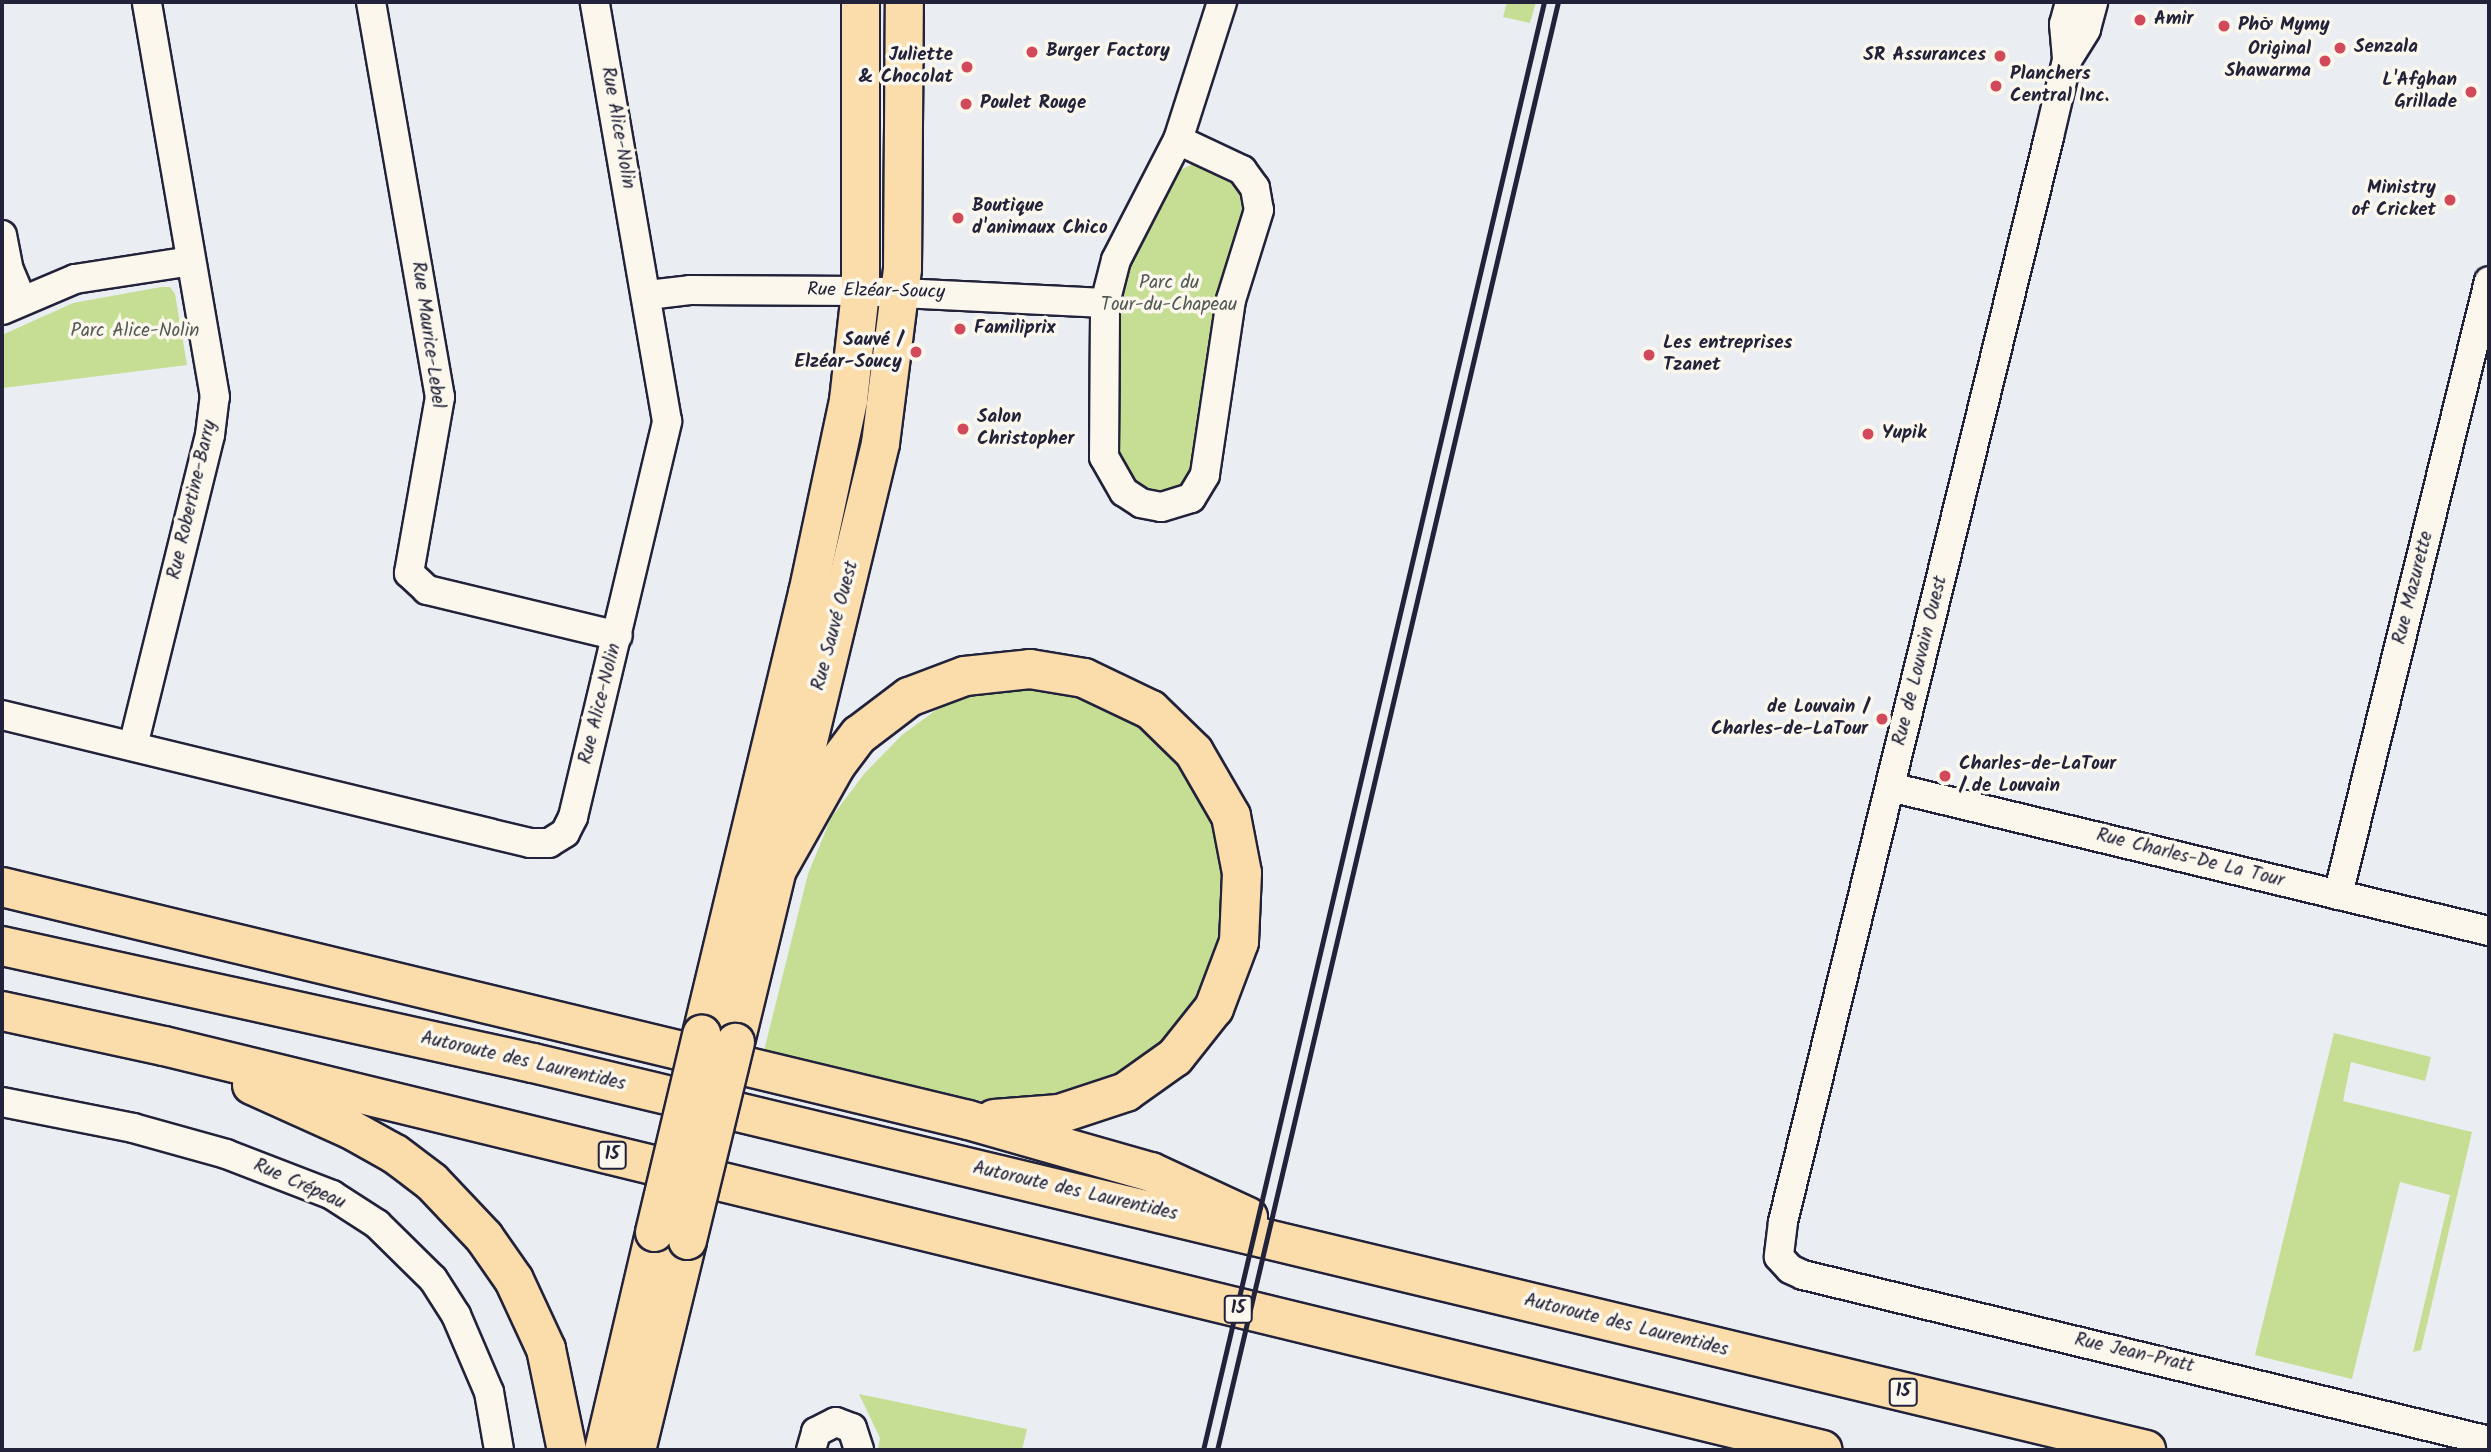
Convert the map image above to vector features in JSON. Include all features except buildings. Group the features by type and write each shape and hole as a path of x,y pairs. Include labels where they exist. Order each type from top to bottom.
{"highway":[{"path":"778,868 836,765 859,735 903,701 965,676 1030,669 1100,684 1151,710 1205,766 1231,816 1240,855 1243,898 1233,963 1204,1023 1164,1067 1110,1100 1044,1116 968,1119"},
{"path":"2,887 968,1119 1151,1172 1326,1252"},
{"path":"2,899 64,904"},
{"name":"Autoroute des Laurentides","path":"2,946 533,1063 2146,1450"},
{"name":"15","path":"2,1011 164,1046 1823,1450"},
{"path":"164,1046 373,1141 451,1201 499,1258 538,1328 558,1390 567,1450"}],"main road":[{"name":"Rue Sauvé Ouest","path":"671,1236 718,1038 848,400 860,291 860,2"},
{"name":"Rue Sauvé Ouest","path":"718,1038 778,868 795,781 870,495 903,252 904,2"},
{"path":"603,1450 671,1236"},
{"path":"636,1450 671,1236"}],"street":[{"name":"Rue Robertine-Barry","path":"133,746 214,409 212,373 146,2"},
{"name":"Rue Maurice-Lebel","path":"371,2 440,397 409,573 427,590 618,636"},
{"name":"Rue Alice-Nolin","path":"2,715 530,843 549,843 571,823 666,430 648,295 595,2"},
{"path":"1178,140 1242,170 1255,188 1259,218 1231,300 1211,453 1201,485 1191,498 1171,506 1150,506 1131,497 1114,479 1101,446 1105,303 1116,260 1178,140 1223,2"},
{"name":"Rue de Louvain Ouest","path":"1782,1261 1778,1248 1783,1222 2067,60 2064,24 2070,2"},
{"name":"Rue de Louvain Ouest","path":"2067,60 2087,29 2093,2"},
{"path":"2,235 12,305 88,276 191,261"},
{"name":"Rue Mazurette","path":"2338,895 2489,281"},
{"name":"Rue Elzéar-Soucy","path":"648,295 690,290 898,291 1105,303"},
{"name":"Rue Charles-De La Tour","path":"1890,787 2489,931"},
{"name":"Rue Crépeau","path":"2,1102 133,1128 226,1154 332,1195 377,1224 416,1261 456,1315 489,1392 499,1450"},
{"name":"Rue Jean-Pratt","path":"1782,1261 1803,1275 2489,1441"},
{"path":"811,1450 816,1432 836,1422 852,1428 859,1450"}],"green space":[{"path":"1507,2 1536,2 1530,23 1503,17"},
{"name":"Parc du Tour-du-Chapeau","path":"1197,162 1215,165 1248,194 1198,461 1185,485 1159,494 1132,482 1115,459 1115,320 1130,256 1178,171"},
{"name":"Parc Alice-Nolin","path":"170,287 175,294 187,365 3,388 2,335 73,303"},
{"path":"1036,687 1133,708 1222,811 1229,941 1180,1034 1124,1079 1049,1104 992,1103 763,1055 808,874 831,818 864,774 902,735 939,708 980,693"},
{"path":"2334,1033 2431,1057 2425,1081 2351,1062 2343,1101 2472,1132 2421,1350 2413,1352 2450,1195 2400,1182 2352,1379 2255,1355"},
{"path":"859,1394 1027,1429 1022,1450 878,1450 880,1438"}],"railway":[{"path":"1203,1450 1544,2"},
{"path":"1217,1450 1558,2"}],"place":[{"name":"Amir","path":"2140,20"},
{"name":"Phở Mymy","path":"2224,26"},
{"name":"Senzala","path":"2340,48"},
{"name":"Burger Factory","path":"1032,52"},
{"name":"SR Assurances","path":"2000,56"},
{"name":"Original Shawarma","path":"2325,61"},
{"name":"Juliette & Chocolat","path":"967,67"},
{"name":"Planchers Central Inc.","path":"1996,86"},
{"name":"L'Afghan Grillade","path":"2471,92"},
{"name":"Poulet Rouge","path":"966,104"},
{"name":"Ministry of Cricket","path":"2450,200"},
{"name":"Boutique d'animaux Chico","path":"958,218"},
{"name":"Familiprix","path":"960,329"},
{"name":"Sauvé / Elzéar-Soucy","path":"916,352"},
{"name":"Les entreprises Tzanet","path":"1649,355"},
{"name":"Salon Christopher","path":"963,429"},
{"name":"Yupik","path":"1868,434"},
{"name":"de Louvain / Charles-de-LaTour","path":"1882,719"},
{"name":"Charles-de-LaTour / de Louvain","path":"1945,776"}]}
